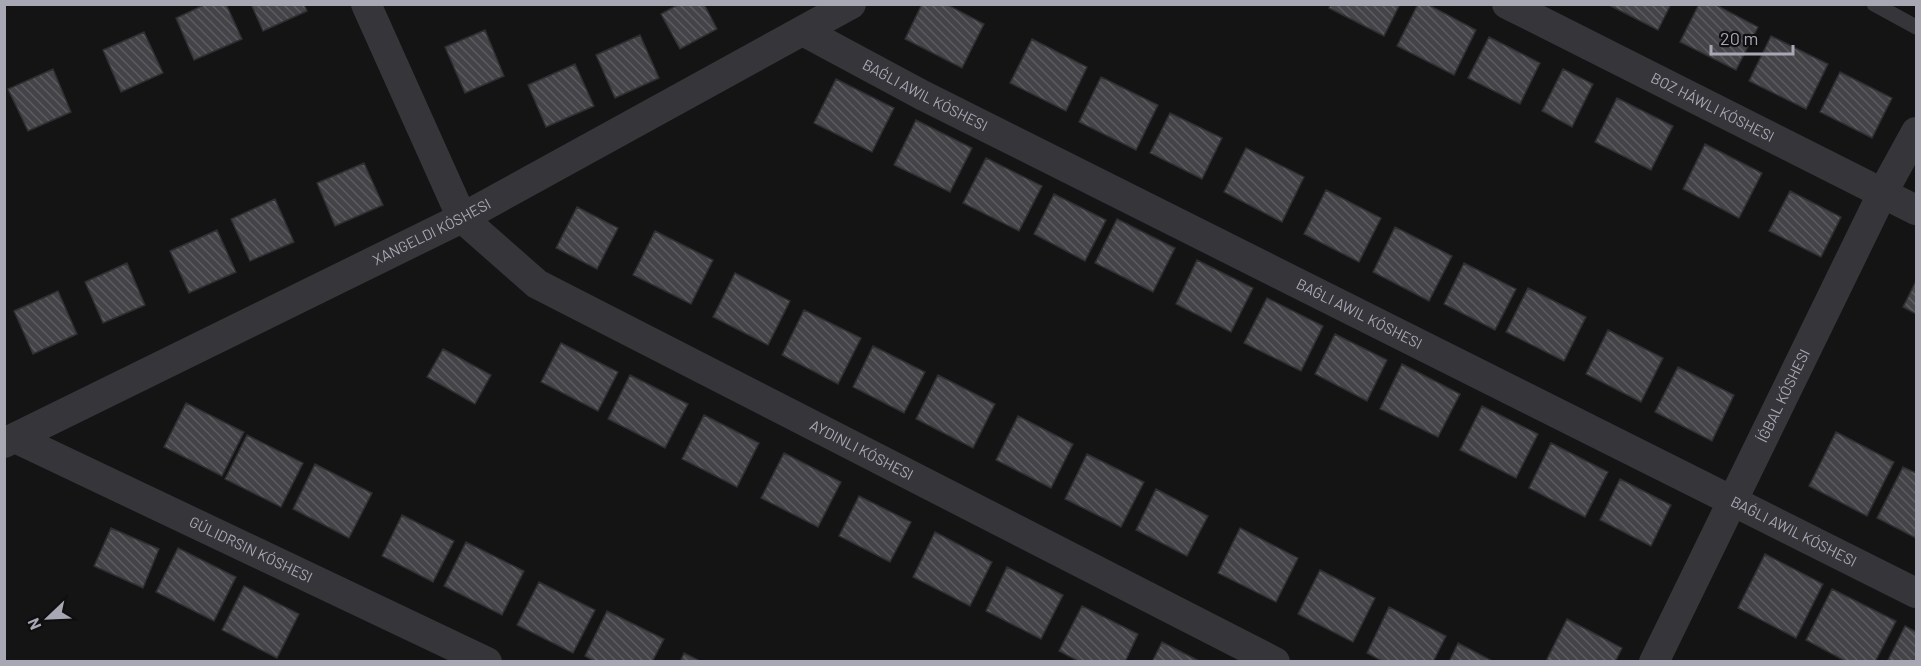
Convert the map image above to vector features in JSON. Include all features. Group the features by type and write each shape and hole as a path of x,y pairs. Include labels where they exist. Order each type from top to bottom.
{"street":[{"path":"366,4 462,218 537,284 1275,662"},
{"name":"XANGELDI KÓSHESI","path":"10,440 462,218 851,4"},
{"name":"BOZ HÁWLI KÓSHESI","path":"1507,4 1917,210"},
{"path":"803,31 922,95 1917,594"},
{"name":"ÍǴBAL KÓSHESI","path":"1654,662 1883,192 1917,132"},
{"name":"GÚLIDRSIN KÓSHESI","path":"10,440 487,662"}],"lane":[{"path":"1874,4 1917,27"}],"building":[{"path":"206,4 226,4 242,39 194,60 176,18"},
{"path":"251,4 304,4 307,11 263,31"},
{"path":"679,4 704,4 717,29 680,49 661,14"},
{"path":"922,4 946,4 984,24 962,68 905,39"},
{"path":"1330,4 1400,4 1384,36 1329,8"},
{"path":"1418,4 1427,4 1476,30 1454,75 1397,46"},
{"path":"1607,4 1671,4 1658,30"},
{"path":"1699,4 1714,4 1758,27 1736,70 1680,42"},
{"path":"485,30 504,76 465,93 445,47"},
{"path":"144,32 163,73 121,92 103,50"},
{"path":"640,35 659,78 615,98 596,55"},
{"path":"1771,36 1828,64 1806,109 1749,81"},
{"path":"1489,37 1540,63 1520,104 1468,78"},
{"path":"1032,39 1087,67 1066,111 1010,83"},
{"path":"575,64 594,106 546,127 528,85"},
{"path":"53,69 71,112 28,131 8,89"},
{"path":"1563,69 1593,84 1572,127 1542,111"},
{"path":"1840,72 1892,98 1872,138 1820,112"},
{"path":"1101,77 1158,105 1136,150 1079,122"},
{"path":"836,79 894,108 872,152 814,123"},
{"path":"1617,98 1673,126 1651,170 1595,142"},
{"path":"1170,113 1222,138 1202,179 1150,153"},
{"path":"916,120 972,148 950,192 894,165"},
{"path":"1705,144 1762,173 1739,218 1683,189"},
{"path":"1246,148 1304,177 1282,222 1224,192"},
{"path":"986,158 1042,186 1019,231 963,203"},
{"path":"364,163 383,205 335,226 317,183"},
{"path":"1326,190 1381,218 1359,262 1304,234"},
{"path":"1790,191 1841,217 1821,257 1769,231"},
{"path":"1054,194 1106,220 1085,261 1034,234"},
{"path":"275,199 294,242 250,261 231,219"},
{"path":"577,207 618,228 597,269 556,248"},
{"path":"1117,219 1175,248 1153,292 1095,263"},
{"path":"1395,227 1452,256 1429,301 1373,272"},
{"path":"217,230 236,272 189,293 170,251"},
{"path":"655,231 713,260 691,304 633,275"},
{"path":"1197,260 1253,288 1231,332 1176,304"},
{"path":"127,263 145,305 103,323 85,282"},
{"path":"1464,263 1516,289 1495,330 1444,304"},
{"path":"735,273 790,301 768,345 713,317"},
{"path":"1916,281 1916,314 1903,307"},
{"path":"1528,288 1586,317 1564,361 1506,332"},
{"path":"58,291 77,334 33,354 14,311"},
{"path":"1267,298 1323,326 1301,371 1244,343"},
{"path":"804,310 861,338 838,384 782,355"},
{"path":"1608,330 1663,358 1641,402 1586,374"},
{"path":"1335,334 1387,360 1367,401 1315,374"},
{"path":"561,343 618,372 598,411 541,382"},
{"path":"873,346 925,372 904,413 853,387"},
{"path":"443,349 491,375 475,404 427,377"},
{"path":"1402,364 1460,394 1438,437 1380,409"},
{"path":"1678,367 1734,395 1712,441 1655,412"},
{"path":"630,375 688,404 665,448 608,419"},
{"path":"938,375 995,404 973,448 916,419"},
{"path":"186,403 244,432 222,476 164,447"},
{"path":"1482,406 1538,434 1516,478 1460,450"},
{"path":"704,415 759,443 737,487 682,459"},
{"path":"1018,416 1073,444 1051,488 996,460"},
{"path":"1836,432 1894,462 1867,516 1809,486"},
{"path":"247,435 303,463 281,507 225,479"},
{"path":"1551,443 1608,472 1585,517 1529,488"},
{"path":"784,453 841,482 818,527 761,498"},
{"path":"1087,454 1144,482 1121,527 1065,499"},
{"path":"315,464 372,493 349,538 293,509"},
{"path":"1903,467 1916,473 1916,538 1877,518"},
{"path":"1620,479 1671,505 1651,546 1600,520"},
{"path":"1156,489 1208,516 1187,556 1136,530"},
{"path":"859,496 911,522 890,562 839,536"},
{"path":"402,515 454,541 433,582 382,556"},
{"path":"111,528 159,549 143,588 94,566"},
{"path":"1240,528 1298,558 1276,602 1218,573"},
{"path":"935,532 992,562 970,606 913,577"},
{"path":"466,542 524,571 502,615 444,586"},
{"path":"178,548 236,577 214,621 156,592"},
{"path":"1765,554 1823,584 1796,638 1738,608"},
{"path":"1007,567 1063,595 1041,639 986,611"},
{"path":"1320,570 1375,598 1353,642 1298,614"},
{"path":"539,582 595,610 573,653 517,625"},
{"path":"244,586 299,614 277,658 222,630"},
{"path":"1832,589 1896,621 1875,662 1847,662 1806,640"},
{"path":"1082,606 1138,634 1125,662 1080,662 1059,651"},
{"path":"1389,607 1446,636 1433,662 1384,662 1367,653"},
{"path":"607,611 664,639 652,662 596,662 585,656"},
{"path":"1567,619 1622,648 1615,662 1546,661"},
{"path":"1905,626 1916,632 1916,662 1887,662"},
{"path":"1162,642 1201,662 1152,662"},
{"path":"1458,643 1494,662 1449,662"},
{"path":"684,653 702,662 680,662"}]}
